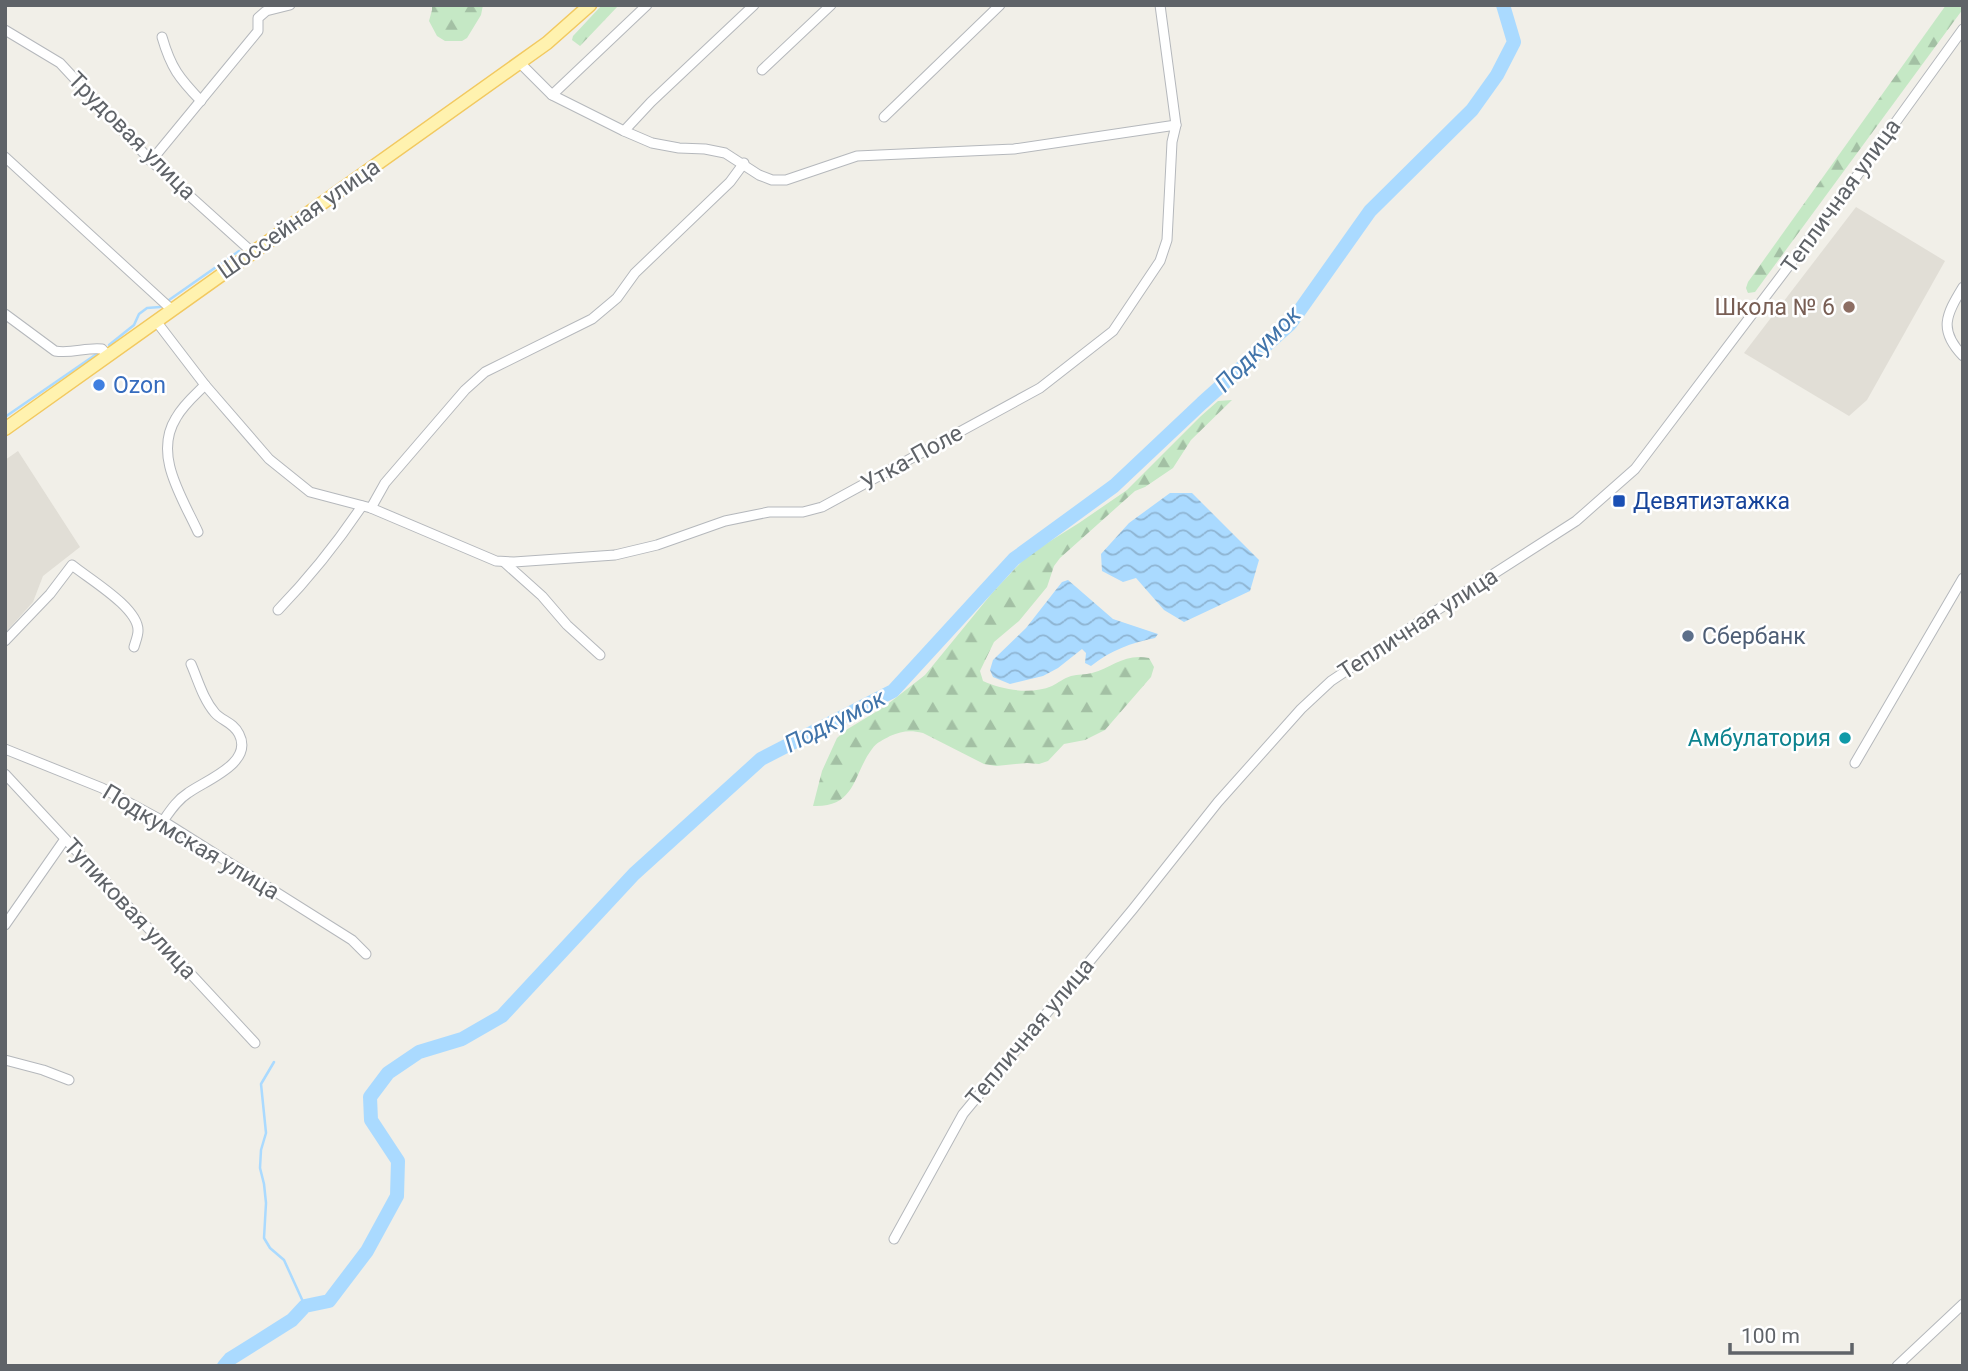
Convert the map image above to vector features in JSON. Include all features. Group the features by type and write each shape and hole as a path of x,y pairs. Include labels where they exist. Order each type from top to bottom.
{"main road":[{"name":"Шоссейная улица","path":"5,429 547,43 590,5"}],"street":[{"path":"151,161 258,31 258,18 266,11 289,5"},
{"path":"552,95 647,5"},
{"path":"624,131 754,5"},
{"path":"762,70 831,5"},
{"path":"884,117 1000,5"},
{"name":"Утка-Поле","path":"156,321 205,385 269,459 310,492 366,507 496,561 615,555 657,545 725,522 769,512 803,512 822,507 1040,388 1113,331 1160,261 1167,240 1172,142 1176,125 1160,5"},
{"name":"Тепличная улица","path":"894,1239 962,1114 1133,909 1218,802 1301,709 1331,681 1576,521 1635,469 1849,187 1963,29"},
{"name":"Трудовая улица","path":"5,30 60,63 151,161 252,252"},
{"path":"162,37 170,62 180,78 201,101"},
{"path":"520,62 552,95 624,131 652,143 725,153 772,180 786,180 857,156 1014,149 1176,125"},
{"path":"5,157 172,309"},
{"path":"278,610 464,390 485,372 593,319 617,298 635,273 730,182 744,163"},
{"path":"1963,287 1946,321 1949,340 1963,356"},
{"path":"5,314 55,351 64,353 96,348 102,349 108,356"},
{"path":"198,532 167,460 167,440 174,419 205,385"},
{"path":"504,562 600,655"},
{"path":"5,642 50,594 72,565 124,605 135,618 139,630 134,648"},
{"path":"1855,762 1963,578"},
{"path":"163,821 187,793 237,759 242,746 239,734 231,723 216,715 205,698 191,664"},
{"name":"Подкумская улица","path":"5,749 102,788 163,821 352,940 366,954"},
{"name":"Тупиковая улица","path":"5,774 255,1043"},
{"path":"5,925 65,839"},
{"path":"5,1060 69,1080"},
{"path":"1897,1366 1963,1304"}],"shaded area":[{"name":"Школа № 6","path":"1856,207 1945,261 1867,400 1849,416 1744,353"},
{"path":"18,451 80,547 43,576 33,602 5,633 5,460"}],"green space":[{"path":"432,5 483,5 481,15 467,38 462,41 445,41 437,36 429,21"},
{"path":"602,5 619,5 580,46 572,40 573,36"},
{"path":"1946,5 1963,5 1963,9 1755,292 1748,293 1748,282"},
{"path":"1232,400 1191,440 1173,468 1135,491 1060,558 1054,566 1047,587 1019,621 994,642 980,671 983,681 991,684 1008,689 1035,690 1133,657 1149,658 1154,667 1151,677 1105,730 1085,740 1064,744 1048,761 1039,764 996,766 984,764 923,733 898,733 874,747 846,795 827,805 813,806 822,771 837,738 884,707 925,675 993,592 1028,555 1127,490 1218,401"}],"water":[{"path":"1170,493 1192,493 1259,560 1250,591 1184,622 1164,610 1136,578 1123,582 1102,571 1101,554 1129,523"},
{"path":"1068,580 1113,619 1158,634 1155,638 1114,651 1091,666 1085,663 1086,653 1082,649 1043,676 1010,684 993,677 990,670 993,660 1026,628 1062,582"}],"waterway":[{"name":"Подкумок","path":"224,1366 230,1359 292,1320 305,1306 329,1301 367,1251 397,1196 398,1161 371,1120 370,1097 388,1073 419,1052 462,1039 502,1016 634,874 761,759 893,691 1014,559 1114,486 1290,324 1370,211 1472,110 1497,75 1514,42 1503,5"},
{"path":"169,300 239,251"},
{"path":"109,345 134,325 139,314 147,308 160,307"},
{"path":"5,417 98,353"},
{"path":"274,1062 261,1084 266,1133 260,1168 266,1203 264,1238 270,1248 284,1260 305,1306"}],"place":[{"name":"Школа № 6","path":"1849,307"},
{"name":"Ozon","path":"99,385"},
{"name":"Девятиэтажка","path":"1619,501"},
{"name":"Сбербанк","path":"1688,636"},
{"name":"Амбулатория","path":"1845,738"}]}
